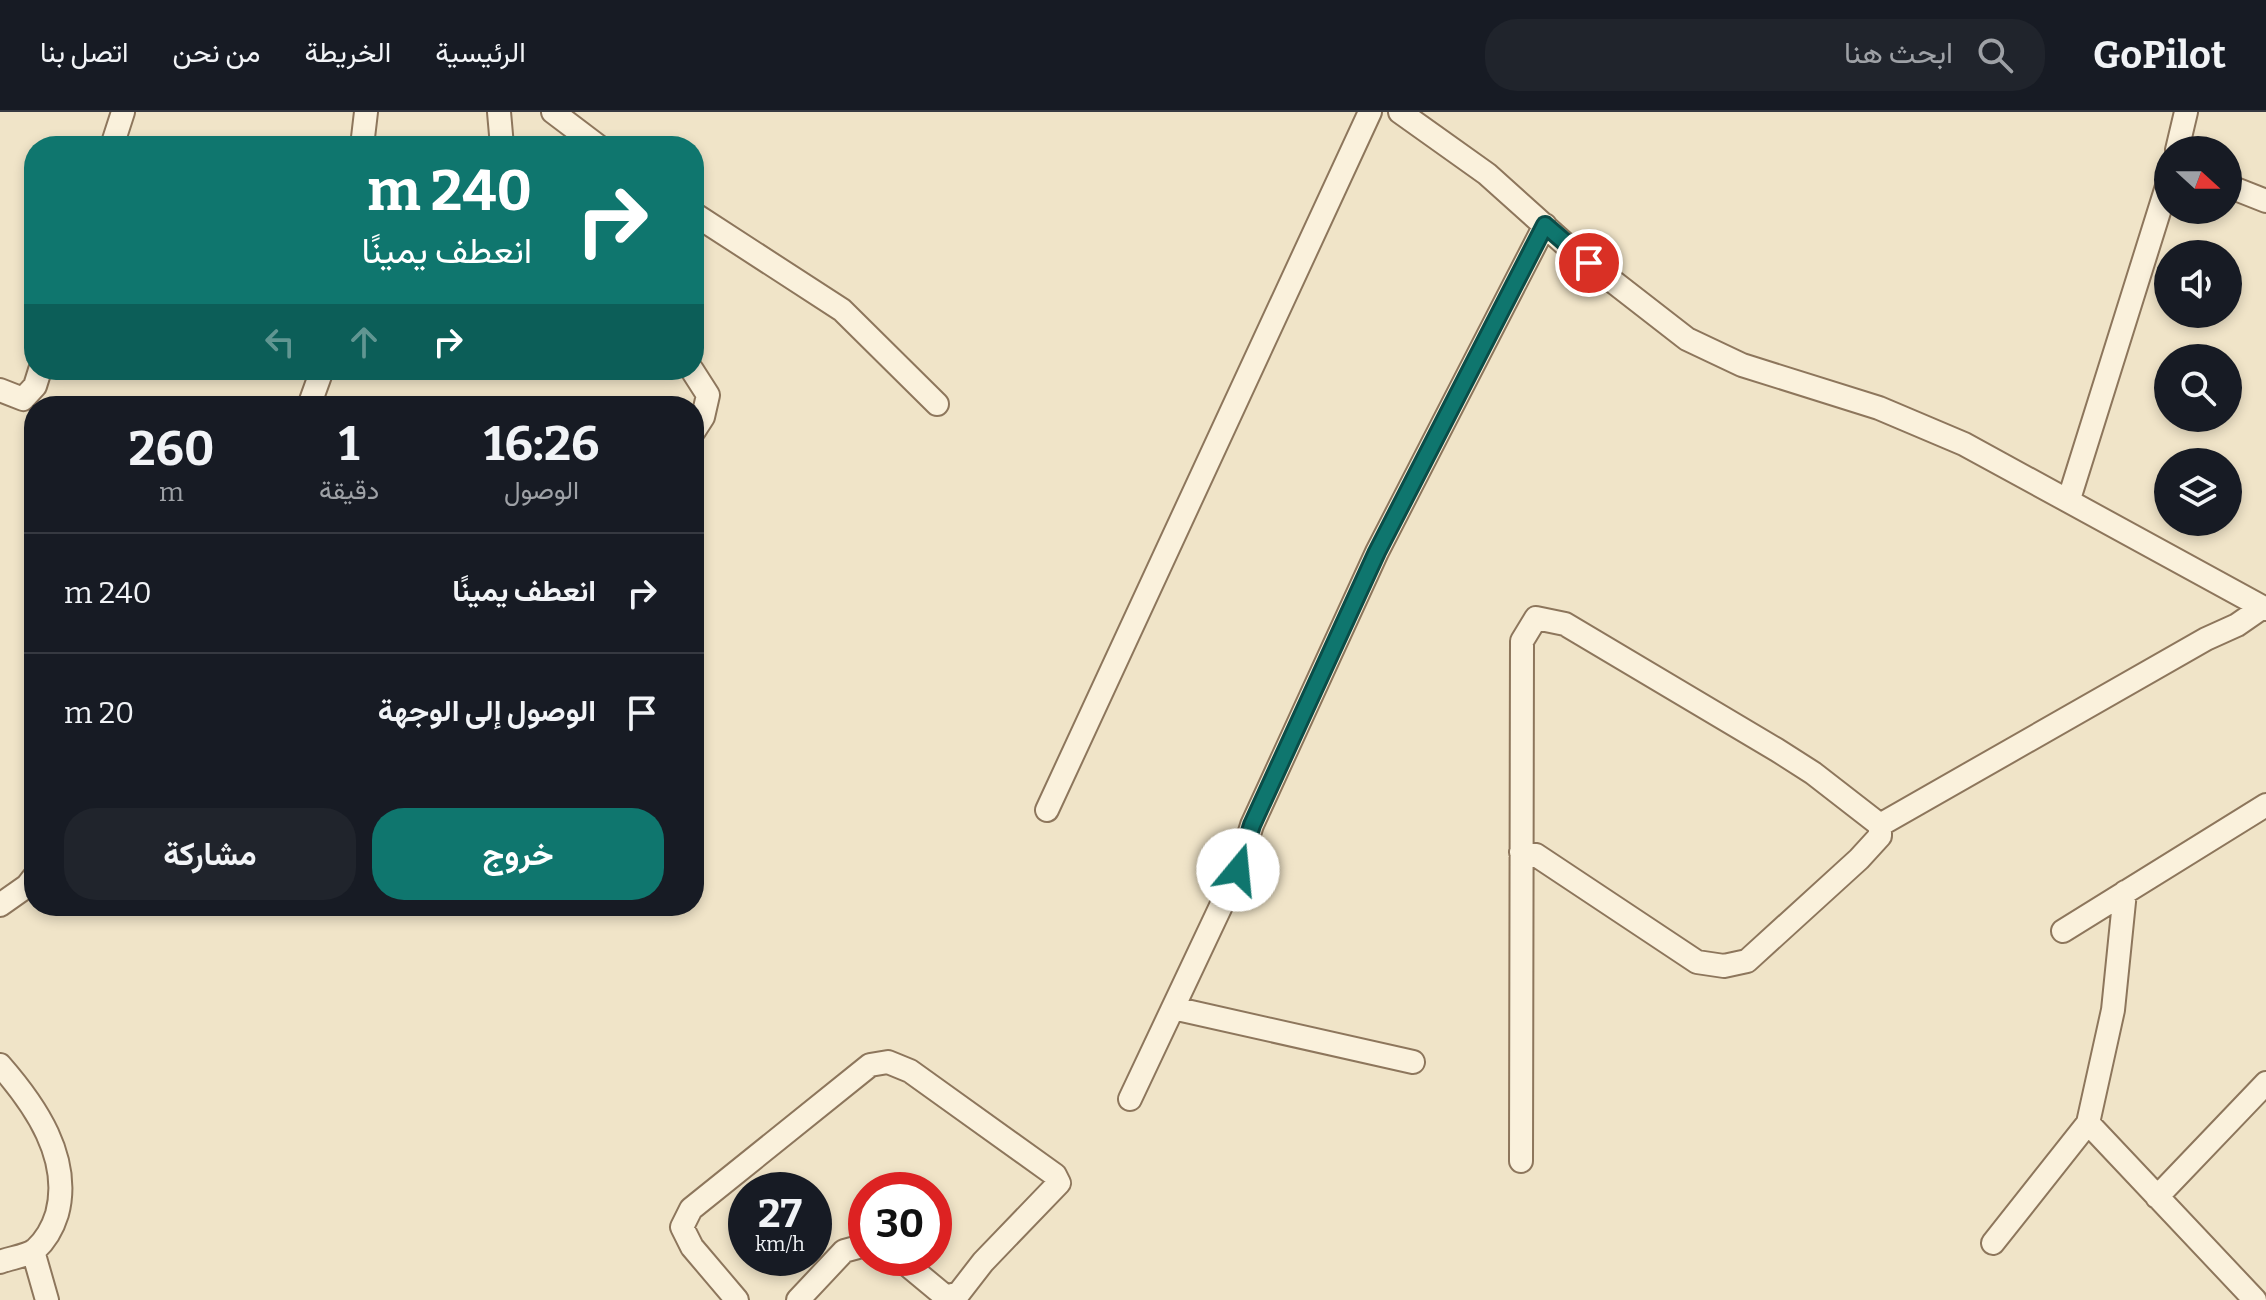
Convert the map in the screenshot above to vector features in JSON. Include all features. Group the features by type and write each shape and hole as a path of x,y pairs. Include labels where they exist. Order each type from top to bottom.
{"street":[{"path":"115,136 123,112"},
{"path":"363,136 366,112"},
{"path":"499,112 501,136"},
{"path":"553,112 585,136"},
{"path":"1047,810 1370,112"},
{"path":"1400,112 1487,174 1545,225 1687,339 1742,365 1879,408 1964,444 2264,608 1880,825"},
{"path":"2180,136 2186,112"},
{"path":"2242,192 2266,201"},
{"path":"704,220 842,310 937,404"},
{"path":"2069,499 2155,224"},
{"path":"1130,1099 1238,870 1252,825 1377,552 1545,225"},
{"path":"698,380 708,395 704,413"},
{"path":"0,390 24,398"},
{"path":"1521,1161 1522,641 1536,618 1565,624 1777,750 1813,773 1880,825"},
{"path":"2063,931 2266,805"},
{"path":"1521,852 1536,855 1697,962 1724,966 1747,961 1859,859 1880,836 1880,825"},
{"path":"0,905 24,888"},
{"path":"1993,1243 2088,1123 2113,1010 2125,892"},
{"path":"1173,1008 1413,1062"},
{"path":"737,1300 692,1247 682,1227 691,1209 870,1065 888,1062 910,1071 1055,1175 1059,1183 983,1262 959,1293 946,1297 921,1276"},
{"path":"0,1065 42,1121 57,1157 61,1196 52,1229 33,1251 0,1262"},
{"path":"2157,1197 2266,1083"},
{"path":"2088,1123 2255,1300"},
{"path":"798,1300 848,1250"},
{"path":"33,1251 47,1300"}],"route":[{"path":"1238,870 1252,825 1377,552 1545,225 1589,263"}]}
